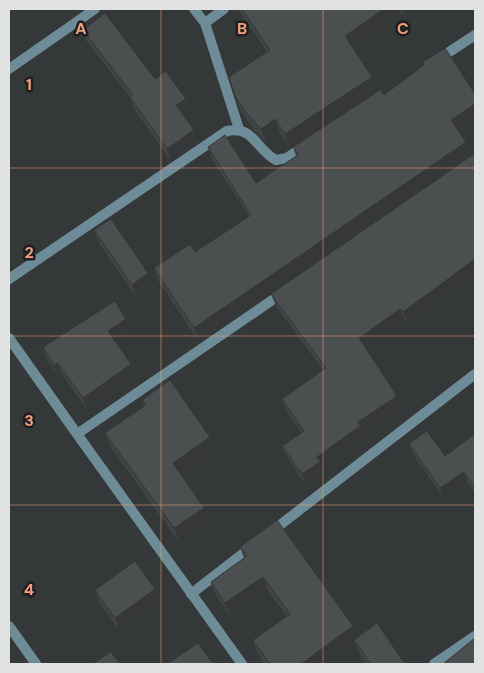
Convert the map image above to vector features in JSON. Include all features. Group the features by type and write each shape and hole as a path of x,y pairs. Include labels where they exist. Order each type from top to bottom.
{"street":[{"path":"9,69 95,9"},
{"path":"194,9 205,23 239,129"},
{"path":"205,23 224,9"},
{"path":"426,67 475,35"},
{"path":"9,278 227,131 239,129 248,133 268,156 276,160 287,158 312,142"},
{"path":"77,434 296,283"},
{"path":"9,338 242,664"},
{"path":"191,594 475,374"},
{"path":"9,626 36,664"},
{"path":"434,664 475,636"}],"building":[{"path":"242,9 384,9 345,36 372,77 285,134 275,119 261,129 248,115 235,96 229,77 270,50"},
{"path":"105,13 155,79 166,71 186,99 176,105 194,130 167,149 130,97 133,95 83,30"},
{"path":"445,48 475,94 475,104 451,120 466,142 194,328 154,268 190,244 195,252 251,215 208,147 225,135 256,183 298,155 293,147 380,90 384,95 424,65 423,62"},
{"path":"474,154 475,259 403,312 400,309 359,338 397,396 358,422 360,426 317,457 320,462 302,474 282,446 304,431 282,399 326,368 271,294"},
{"path":"111,219 148,273 132,285 94,230"},
{"path":"115,301 126,319 108,331 131,364 83,398 58,363 54,365 43,347"},
{"path":"170,380 210,437 173,463 204,508 174,528 105,433 146,405 142,400"},
{"path":"427,431 445,456 475,434 475,487 464,472 440,488 409,444"},
{"path":"277,520 353,626 301,664 270,664 253,640 290,614 263,577 225,603 211,582 247,556 240,547"},
{"path":"135,561 155,589 115,618 95,590"},
{"path":"377,623 405,664 371,664 354,640"},
{"path":"475,638 475,664 443,664"},
{"path":"198,643 213,664 167,664"},
{"path":"111,652 120,664 92,664"}]}
